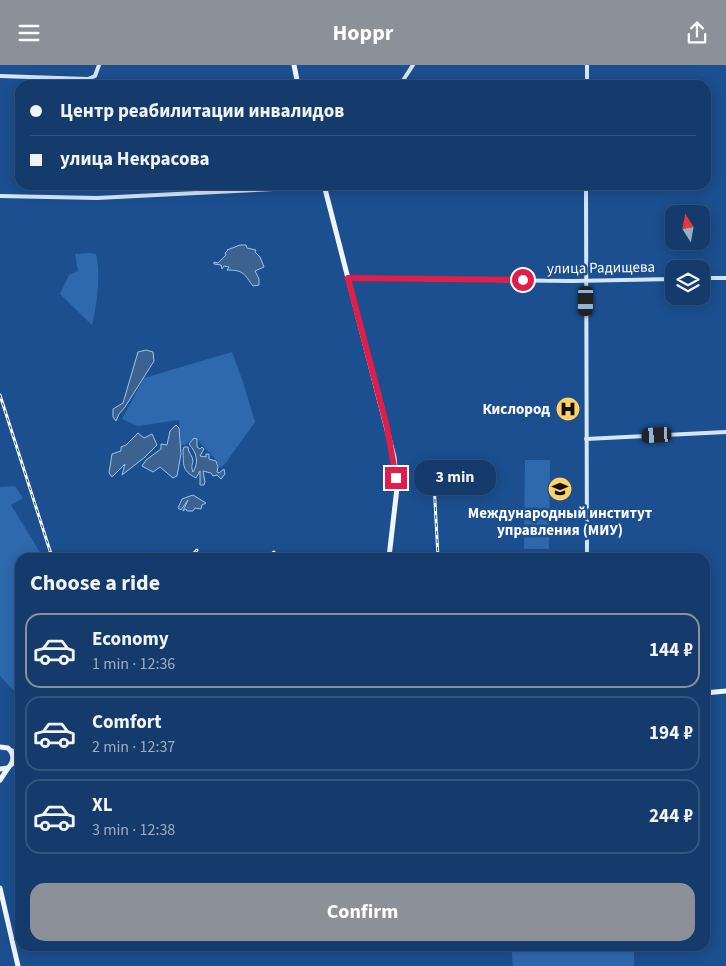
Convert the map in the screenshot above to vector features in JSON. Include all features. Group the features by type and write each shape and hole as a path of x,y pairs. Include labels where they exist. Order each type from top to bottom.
{"main road":[{"path":"0,76 85,79 96,76 99,65"},
{"path":"294,65 297,80"},
{"path":"403,80 413,65"},
{"path":"586,65 586,80"},
{"path":"0,196 97,198 253,190"},
{"path":"326,190 394,457 397,487 389,553"},
{"path":"327,198 330,190"},
{"path":"586,190 588,553"},
{"name":"улица Радищева","path":"348,278 665,279"},
{"path":"710,278 726,278"},
{"path":"587,439 726,432"},
{"path":"710,691 726,689"},
{"path":"3,746 15,752"},
{"path":"0,779 10,766 12,754 3,746"},
{"path":"0,769 15,763"},
{"path":"0,888 17,966"},
{"path":"0,904 17,966"}],"shaded area":[{"path":"240,245 246,245 247,248 256,250 255,252 260,257 264,267 255,271 259,279 259,285 253,286 240,272 227,270 229,267 224,266 222,269 221,265 214,264 214,262 218,263 226,255 227,250"},
{"path":"75,254 96,254 98,271 97,299 92,325 60,294 69,275 78,271"},
{"path":"146,350 153,352 154,361 116,421 113,417 113,409 123,403 138,352"},
{"path":"232,352 255,422 225,464 220,468 216,460 195,437 185,445 181,445 179,420 138,426 122,419 144,378"},
{"path":"176,425 179,428 181,454 177,476 173,478 160,467 153,472 142,466 146,460 161,449 161,444 167,445 170,431"},
{"path":"138,433 144,438 152,434 157,445 122,475 125,464 112,477 109,473 112,454 121,451 121,447 126,445"},
{"path":"194,438 197,439 197,447 204,449 200,456 206,457 206,454 209,454 209,459 216,461 217,472 219,473 224,469 225,474 221,479 217,475 213,476 211,473 203,471 205,482 204,485 200,485 200,471 196,478 186,470 184,447 188,447 192,458 193,472 196,465 194,451 189,444"},
{"path":"525,460 550,460 549,549 524,549"},
{"path":"15,486 23,498 11,505 41,553 15,553 15,692 0,676 0,487"},
{"path":"193,495 206,503 202,505 201,509 195,508 193,511 187,511 186,509 183,511 188,500 181,510 178,508 182,499"},
{"path":"512,951 634,951 634,966 513,966"}],"railway":[{"path":"0,395 51,553"},
{"path":"434,483 438,553"},
{"path":"194,553 197,550"}],"place":[{"name":"Кислород","path":"568,409"},
{"name":"Международный институт управления (МИУ)","path":"560,489"}],"route":[{"path":"396,478 394,457 387,427 348,278 523,280"}]}
